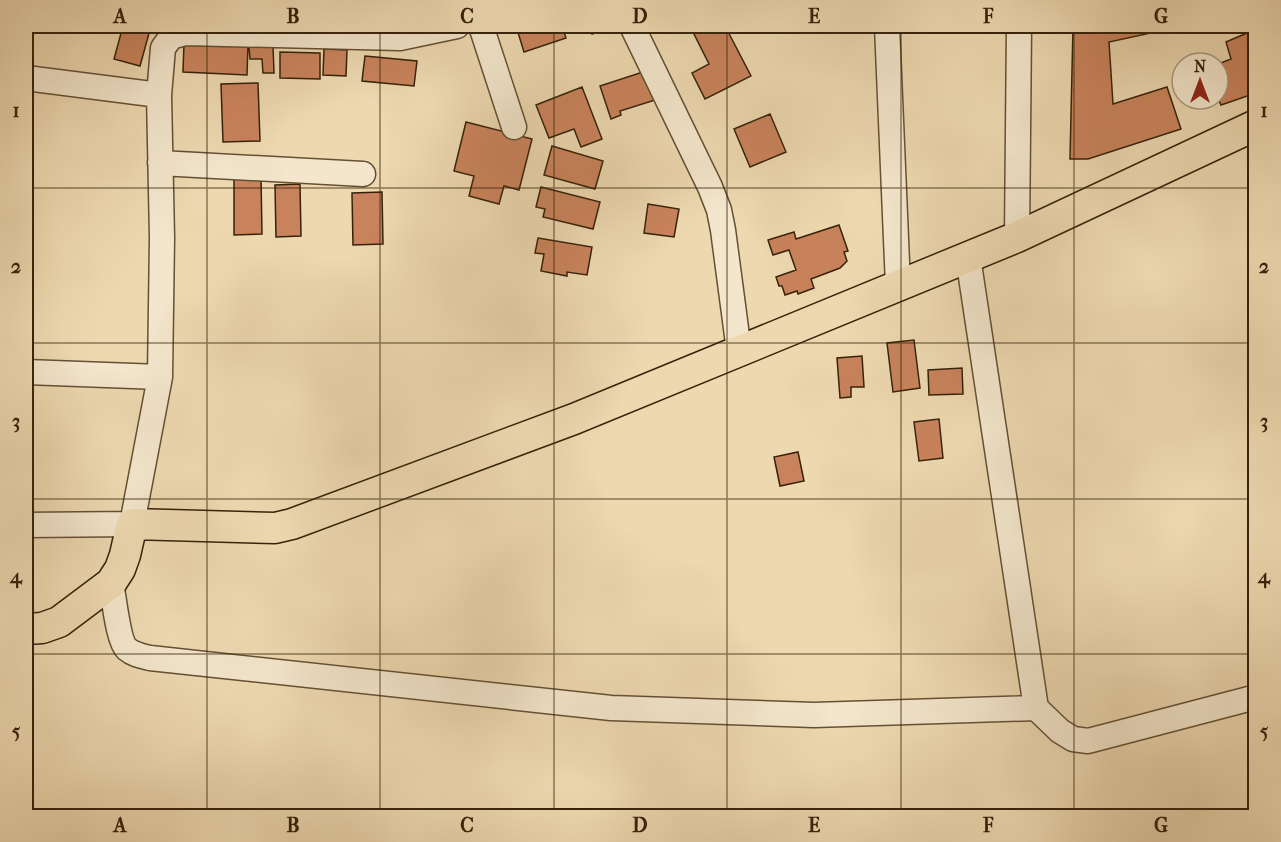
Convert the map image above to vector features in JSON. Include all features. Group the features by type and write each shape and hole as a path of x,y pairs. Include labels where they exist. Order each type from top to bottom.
{"main road":[{"path":"26,629 42,628 59,622 111,583 123,562 132,524 275,528 292,524 574,419 1017,237 1256,125"}],"street":[{"path":"26,525 132,524 159,377 162,238 159,95 163,48 171,37 185,33 399,32 457,26"},
{"path":"481,26 514,127"},
{"path":"632,26 705,176 719,210 739,351"},
{"path":"887,26 898,286"},
{"path":"1017,237 1019,26"},
{"path":"26,78 159,95"},
{"path":"159,163 363,174"},
{"path":"968,257 1036,708 1072,739 1088,741 1256,697"},
{"path":"26,372 159,377"},
{"path":"111,583 121,637 126,649 150,658 611,708 814,715 1036,708"}],"building":[{"path":"123,26 151,26 140,66 114,59"},
{"path":"516,26 562,26 566,38 524,52"},
{"path":"589,26 617,26 592,34"},
{"path":"705,26 725,26 751,76 705,99 692,73 709,64 693,32"},
{"path":"1073,26 1159,26 1160,31 1109,42 1113,104 1167,87 1170,96 1170,111 1175,111 1181,129 1088,159 1070,159"},
{"path":"1245,26 1256,26 1256,93 1230,102 1231,59 1226,42 1247,33"},
{"path":"184,43 248,45 247,75 183,72"},
{"path":"273,46 274,73 263,73 262,59 250,59 249,47"},
{"path":"324,49 347,50 346,76 323,75"},
{"path":"280,52 320,53 320,79 280,78"},
{"path":"365,56 417,61 414,86 362,81"},
{"path":"646,71 655,100 620,111 621,115 611,119 600,86"},
{"path":"258,83 260,141 223,142 221,84"},
{"path":"582,87 602,139 581,147 574,129 549,138 536,105"},
{"path":"770,114 786,152 750,167 734,129"},
{"path":"466,122 532,139 519,190 504,186 499,204 469,196 474,176 454,171"},
{"path":"552,146 603,161 595,189 544,175"},
{"path":"234,177 261,177 262,234 234,235"},
{"path":"300,184 301,236 276,237 275,185"},
{"path":"541,187 600,202 593,229 543,217 545,209 536,207"},
{"path":"382,192 383,244 353,245 352,193"},
{"path":"648,204 679,209 674,237 644,233"},
{"path":"839,225 848,251 844,252 847,261 840,268 811,279 814,288 798,294 797,291 785,295 776,277 796,270 789,250 773,255 768,240 794,232 796,239"},
{"path":"538,238 592,247 587,275 567,272 567,276 541,271 544,254 535,253"},
{"path":"914,340 920,388 893,392 887,343"},
{"path":"862,356 864,387 851,387 851,397 840,398 837,358"},
{"path":"962,368 963,394 929,395 928,370"},
{"path":"939,419 943,458 919,461 914,422"},
{"path":"798,452 804,481 780,486 774,457"}]}
